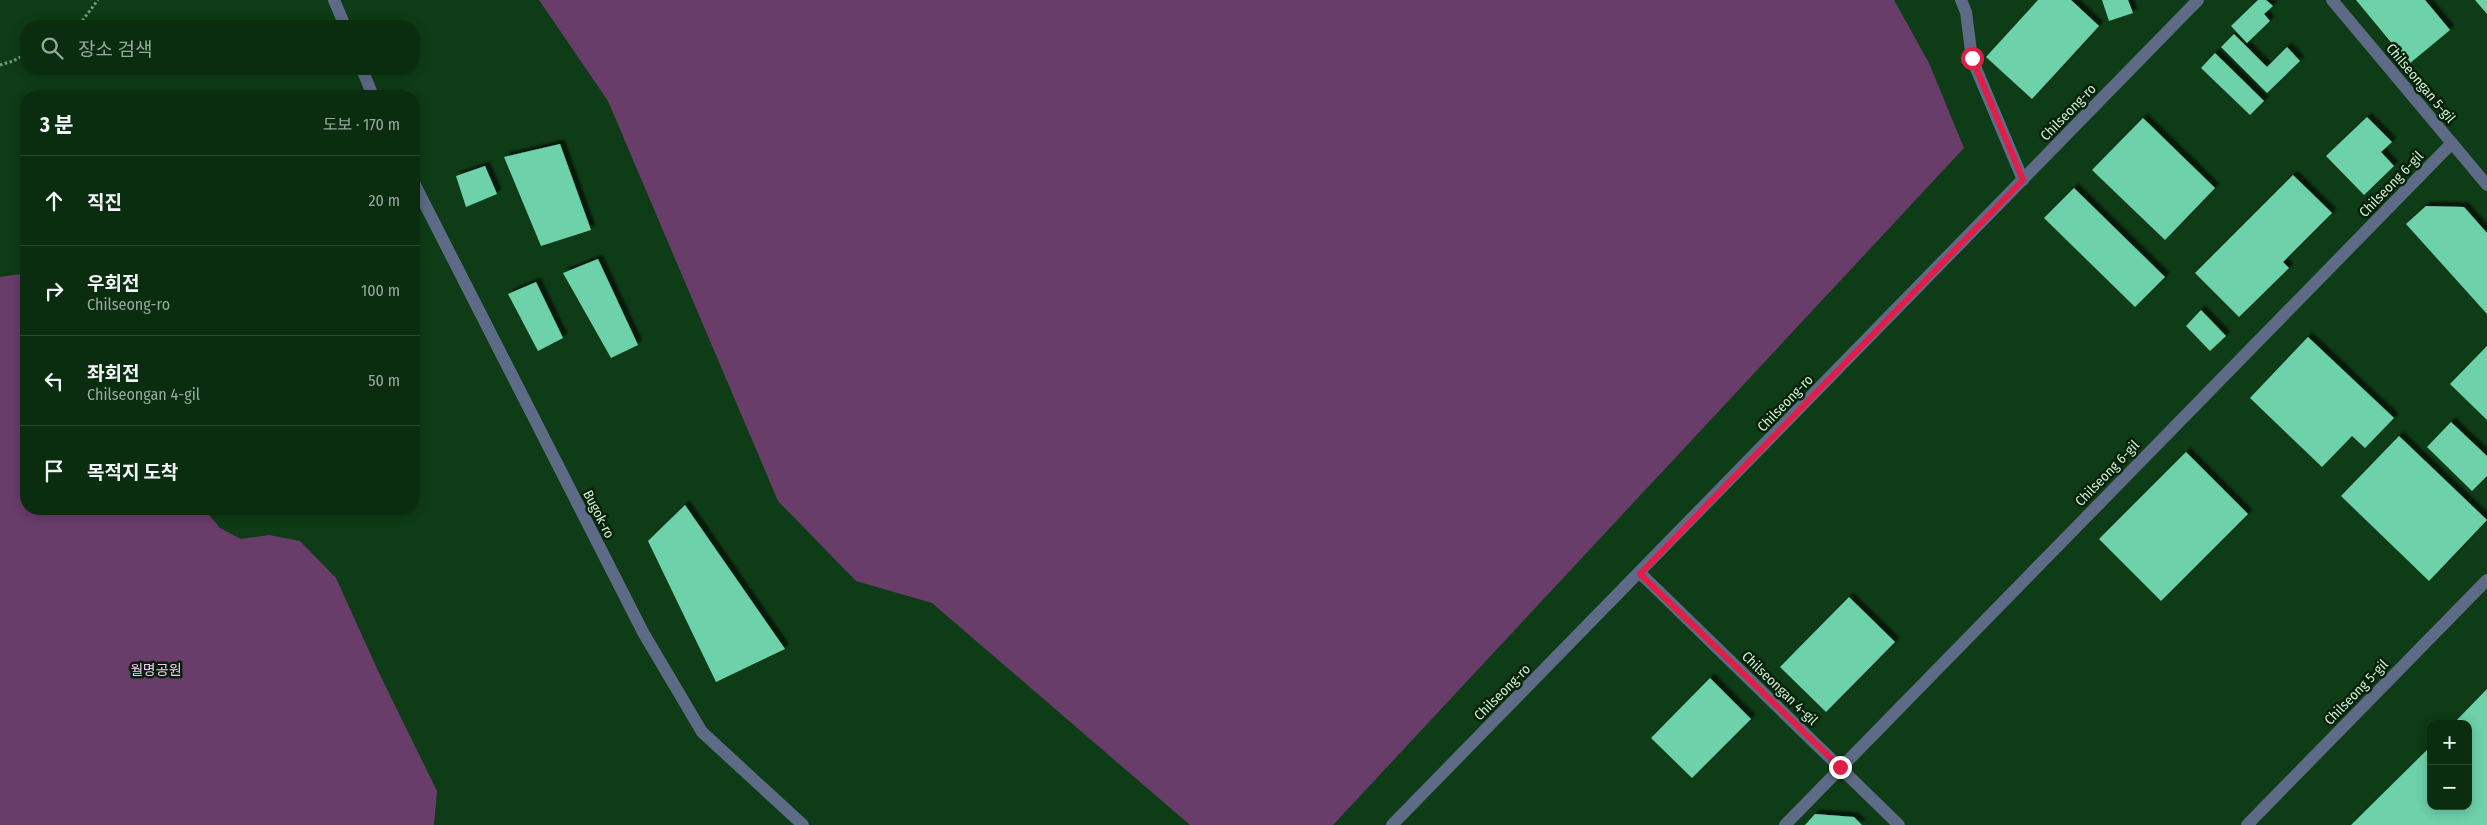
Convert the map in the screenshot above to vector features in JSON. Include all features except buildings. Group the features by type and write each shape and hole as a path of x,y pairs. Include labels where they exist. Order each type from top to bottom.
{"street":[{"path":"334,0 342,20"},
{"path":"1961,0 1966,12 1972,58 2023,180"},
{"name":"Chilseong-ro","path":"1392,825 1640,574 2198,0"},
{"name":"Chilseongan 5-gil","path":"2332,0 2487,185"},
{"path":"364,75 371,90"},
{"name":"Chilseong 6-gil","path":"1785,825 2452,144"},
{"name":"Bugok-ro","path":"420,195 644,634 702,732 802,825"},
{"name":"Chilseongan 4-gil","path":"1640,574 1898,825"},
{"name":"Chilseong 5-gil","path":"2247,825 2487,580"}],"path":[{"path":"83,20 98,0"},
{"path":"0,64 13,62 20,58"}],"green space":[{"path":"539,0 1894,0 1929,63 1964,148 1333,825 1190,825 932,603 856,581 778,501 608,101"},
{"name":"월명공원","path":"20,274 20,515 209,515 220,528 241,539 269,535 300,541 336,578 379,673 437,791 434,825 0,825 0,277"}],"route":[{"path":"1840,767 1640,574 2023,180 1972,58"}]}
